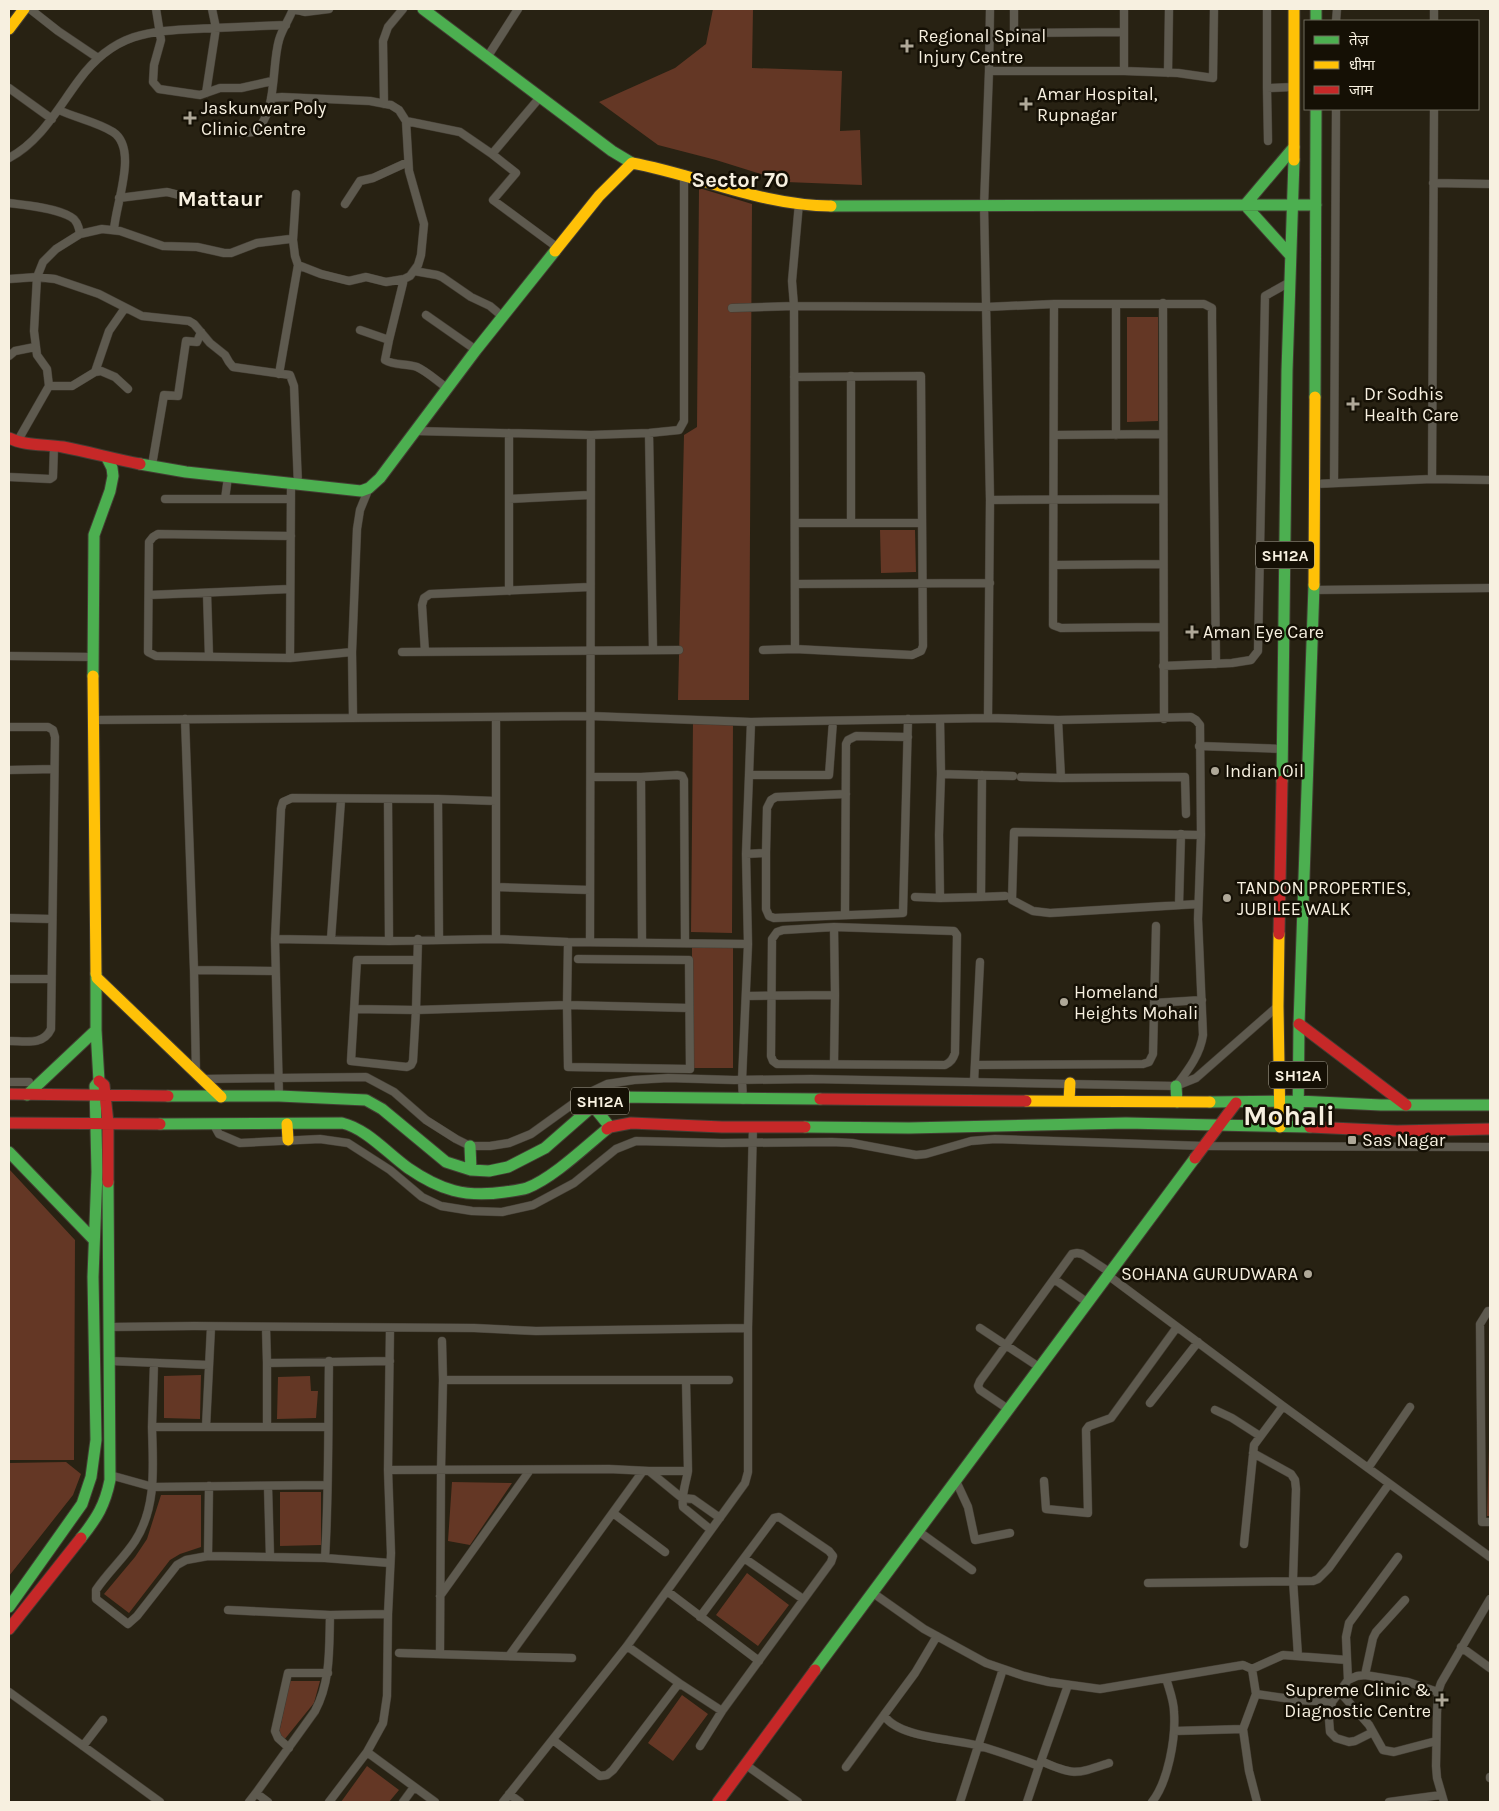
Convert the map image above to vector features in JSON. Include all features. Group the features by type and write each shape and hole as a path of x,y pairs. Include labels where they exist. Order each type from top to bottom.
{"main road":[{"path":"9,29 24,9"},
{"path":"423,9 612,151 632,163 684,174 730,189 827,206 1316,205"},
{"name":"SH12A","path":"1280,1127 1278,1006 1287,371 1294,146 1294,9"},
{"name":"SH12A","path":"9,1123 214,1125 342,1123 354,1126 408,1168 438,1186 464,1194 491,1194 527,1188 551,1174 610,1127 631,1123 722,1127 909,1128 1126,1124 1298,1126 1299,1024 1314,590 1316,110"},
{"path":"1245,205 1294,146"},
{"path":"13,440 54,446 107,458 186,472 361,491 369,488 380,478 476,350 599,196 632,163"},
{"path":"1245,205 1290,255"},
{"path":"9,1629 98,1516 106,1499 110,1475 110,1361 102,1123 100,1096 95,1086 99,1081 96,1030 93,657 94,535 110,491 113,476 112,468 107,458"},
{"path":"96,978 221,1097"},
{"path":"1299,1024 1406,1105"},
{"path":"27,1095 96,1030"},
{"path":"1069,1101 1070,1083"},
{"path":"1176,1086 1177,1102"},
{"name":"SH12A","path":"9,1094 279,1096 366,1100 382,1109 446,1162 471,1170 489,1171 508,1167 545,1148 593,1106 600,1101 612,1097 743,1100 1236,1103 1298,1101"},
{"path":"1298,1101 1406,1105 1490,1105"},
{"path":"718,1802 1039,1366 1110,1274 1236,1103"},
{"path":"593,1106 610,1127"},
{"path":"9,1607 69,1524 82,1504 87,1492 96,1440 93,1276 97,1172 102,1123"},
{"path":"287,1124 288,1140"},
{"path":"1298,1126 1397,1131 1490,1129"},
{"path":"470,1146 471,1170"},
{"path":"9,1152 94,1240"}],"street":[{"path":"30,9 98,58"},
{"path":"156,9 161,46 154,65 153,82 155,86 164,91 192,95 220,88 241,88 272,81"},
{"path":"206,93 216,28 212,9"},
{"path":"227,131 254,132 267,114 271,98 278,41 293,9 305,12 329,9"},
{"path":"384,104 383,41 388,27 403,9"},
{"path":"488,56 518,9"},
{"path":"988,718 990,500 984,205 990,9"},
{"path":"1014,9 1014,31 1016,33 1124,32"},
{"path":"1124,9 1124,71"},
{"path":"1168,73 1169,9"},
{"path":"989,71 1124,71 1213,78 1214,9"},
{"path":"1267,9 1268,141"},
{"path":"9,158 30,143 52,119 85,71 98,58 123,41 159,30 286,25"},
{"path":"1267,88 1293,87"},
{"path":"9,88 52,119"},
{"path":"492,154 541,96"},
{"path":"271,98 358,100 384,104 399,110 406,121 408,162 413,191 424,224 421,255 414,272 404,279 386,282 366,277 349,281 321,274 298,265"},
{"path":"58,110 99,126 118,136 124,146 125,158 114,230"},
{"path":"1334,483 1336,110"},
{"path":"1432,479 1434,110"},
{"path":"406,121 460,132 516,173 493,200 558,248"},
{"path":"345,204 360,180 373,178 408,162"},
{"path":"415,431 591,435 649,434 680,430 684,421 684,174"},
{"path":"1434,182 1490,184"},
{"path":"120,198 167,192 203,200 236,204"},
{"path":"278,374 298,265 293,240 296,194"},
{"path":"795,650 794,306 792,281 799,202"},
{"path":"9,203 43,208 72,217 76,221 80,234"},
{"path":"13,440 49,386 47,368 40,360 35,347 34,332 37,277 41,266 48,256 80,234 97,230 114,230 163,246 197,247 224,253 231,253 265,242 293,240"},
{"path":"414,272 437,274 490,306 503,317"},
{"path":"9,279 37,277 55,279 84,288 142,316 189,321 194,324 210,343 226,355 230,365 233,367 290,375 294,386 290,658"},
{"path":"404,279 385,360 389,363 414,366 447,388"},
{"path":"1163,666 1232,664 1251,660 1258,651 1265,296 1290,282"},
{"path":"732,308 794,306 986,308 1054,304 1204,304 1212,308 1216,664"},
{"path":"1054,304 1055,565 1053,625 1056,628 1163,627"},
{"path":"1116,304 1116,435"},
{"path":"1163,304 1164,719"},
{"path":"95,372 109,331 125,308"},
{"path":"426,315 476,350"},
{"path":"360,330 389,340"},
{"path":"152,465 164,395 178,396 186,341 197,342 201,332"},
{"path":"9,356 15,351 35,347"},
{"path":"49,386 72,386 95,372 101,371 111,375 128,388"},
{"path":"851,376 851,523"},
{"path":"763,650 912,656 920,651 922,646 921,376 794,377"},
{"path":"509,432 509,591"},
{"path":"649,434 652,650"},
{"path":"1054,435 1163,434"},
{"path":"590,942 591,435"},
{"path":"9,477 50,479 53,477 54,446"},
{"path":"225,499 228,477"},
{"path":"1315,484 1432,479 1490,480"},
{"path":"352,718 352,652 358,520 369,488"},
{"path":"509,500 590,495"},
{"path":"165,499 291,499"},
{"path":"990,500 1163,499"},
{"path":"795,524 921,523"},
{"path":"291,536 158,534 153,537 149,542 148,652 156,656 290,658 352,652"},
{"path":"1055,565 1163,564"},
{"path":"795,584 990,583"},
{"path":"425,652 422,605 424,598 430,594 590,587"},
{"path":"1314,590 1490,588"},
{"path":"149,595 290,589"},
{"path":"207,593 209,657"},
{"path":"402,652 679,650"},
{"path":"9,656 93,657"},
{"path":"95,720 590,716 751,722 988,718 1058,720 1164,719 1191,717 1200,725 1201,835 1198,904 1204,1035 1202,1046 1191,1066 1176,1086"},
{"path":"496,717 496,939"},
{"path":"185,719 199,1076 366,1077 394,1092 433,1125 456,1139 470,1146 490,1146 509,1143 531,1134 588,1093 607,1084 634,1080 668,1078 1176,1086 1196,1078 1278,1006"},
{"path":"846,794 776,797 770,800 767,808 766,853 766,908 769,916 774,918 903,913 908,719"},
{"path":"940,719 940,898"},
{"path":"1058,720 1061,778"},
{"path":"749,775 829,775 833,721"},
{"path":"743,1100 742,1080 748,944 746,854 751,722"},
{"path":"9,727 48,727 53,730 55,737 51,1029 48,1035 40,1041 9,1041"},
{"path":"845,914 846,744 848,740 856,736 908,737"},
{"path":"1199,746 1283,749"},
{"path":"9,770 54,769"},
{"path":"591,777 640,778 678,774 682,776 684,780 685,943"},
{"path":"941,774 1061,778 1185,777 1186,814"},
{"path":"981,897 982,776"},
{"path":"640,778 642,943"},
{"path":"279,1096 274,972 281,809 283,802 292,798 496,801"},
{"path":"388,799 389,940"},
{"path":"438,799 439,940"},
{"path":"331,939 341,800"},
{"path":"1198,904 1040,913 1033,911 1012,900 1014,832 1201,835"},
{"path":"1182,905 1184,834"},
{"path":"746,854 766,853"},
{"path":"496,887 590,890"},
{"path":"915,897 1005,896"},
{"path":"9,918 52,919"},
{"path":"975,1065 1143,1064 1150,1062 1154,1054 1156,926"},
{"path":"834,928 834,1064"},
{"path":"834,928 954,931 957,935 955,1053 950,1063 945,1065 777,1064 773,1061 771,1056 772,938 777,932 783,930 834,928"},
{"path":"275,939 496,939 568,942 748,944"},
{"path":"417,960 357,960 351,1061 407,1067 411,1065 413,1061 416,1010 418,940"},
{"path":"568,942 568,1068 690,1069 690,960 578,959"},
{"path":"974,1082 980,962"},
{"path":"194,970 274,972"},
{"path":"9,979 51,979"},
{"path":"746,996 835,995"},
{"path":"1154,1003 1202,1000"},
{"path":"354,1010 567,1005 689,1008"},
{"path":"989,1064 989,1082"},
{"path":"9,1082 29,1082"},
{"path":"214,1125 219,1134 240,1143 320,1139 348,1143 390,1170 422,1197 440,1206 472,1211 502,1212 533,1205 551,1197 574,1183 616,1149 636,1141 722,1143 832,1142 852,1143 916,1155 983,1139 1204,1146 1490,1146"},
{"path":"503,1802 627,1646 742,1487 748,1472 748,1328 753,1126"},
{"path":"1008,1409 980,1390 978,1386 1072,1254 1078,1252 1110,1274 1283,1406 1490,1557"},
{"path":"1054,1279 1088,1303"},
{"path":"1490,1309 1480,1324 1482,1522 1490,1522"},
{"path":"206,1427 211,1327"},
{"path":"109,1328 266,1327 536,1330 748,1328"},
{"path":"266,1327 267,1427"},
{"path":"1044,1481 1046,1509 1088,1514 1086,1430 1089,1426 1111,1418 1177,1327"},
{"path":"329,1802 367,1752 385,1716 390,1563 388,1470 390,1328"},
{"path":"980,1328 1039,1366"},
{"path":"440,1654 442,1341"},
{"path":"1150,1403 1198,1342"},
{"path":"110,1361 209,1365"},
{"path":"325,1558 329,1361"},
{"path":"267,1362 390,1361"},
{"path":"154,1363 153,1487 142,1530 99,1585 96,1590 96,1599 128,1624 137,1616 177,1565 186,1560 208,1556 325,1558 390,1563"},
{"path":"1481,1377 1490,1377"},
{"path":"443,1380 729,1380"},
{"path":"686,1380 688,1471 682,1498 683,1507 711,1530"},
{"path":"1244,1544 1254,1445 1283,1406"},
{"path":"1368,1468 1410,1407"},
{"path":"1216,1410 1260,1436"},
{"path":"152,1428 328,1427"},
{"path":"1481,1440 1490,1440"},
{"path":"1253,1453 1291,1474 1295,1480 1293,1580 1298,1656"},
{"path":"388,1470 688,1471"},
{"path":"440,1596 530,1470"},
{"path":"646,1471 682,1498 693,1499 720,1518"},
{"path":"509,1656 613,1513 646,1471"},
{"path":"110,1475 153,1487 327,1486"},
{"path":"956,1481 968,1507 975,1540 1010,1533"},
{"path":"1148,1583 1313,1581 1323,1574 1389,1484"},
{"path":"208,1556 209,1486"},
{"path":"268,1486 270,1557"},
{"path":"613,1513 665,1552"},
{"path":"700,1617 774,1518 779,1517 822,1546 833,1556 831,1562 722,1711 700,1746"},
{"path":"918,1531 972,1570"},
{"path":"1348,1680 1346,1636 1350,1623 1398,1557"},
{"path":"744,1558 803,1599"},
{"path":"667,1591 759,1661"},
{"path":"873,1593 910,1621 986,1663 1024,1676 1068,1685 1100,1688 1243,1665 1252,1669 1283,1655 1347,1660"},
{"path":"1389,1802 1443,1799 1437,1778 1438,1692 1461,1647 1490,1599"},
{"path":"1365,1675 1376,1632 1405,1600"},
{"path":"228,1610 330,1615 388,1614"},
{"path":"249,1802 289,1748 321,1700 328,1673 330,1615"},
{"path":"846,1767 915,1673 937,1636"},
{"path":"627,1646 722,1711"},
{"path":"1461,1647 1490,1668"},
{"path":"398,1653 572,1658"},
{"path":"1252,1669 1256,1694 1243,1729 1249,1771 1257,1802"},
{"path":"960,1802 1003,1670"},
{"path":"289,1748 278,1738 275,1730 288,1673 328,1673"},
{"path":"1373,1732 1349,1742 1332,1736 1328,1728 1332,1702 1348,1680 1365,1675 1408,1682 1438,1692"},
{"path":"1152,1802 1162,1786 1174,1731 1173,1703 1166,1678"},
{"path":"553,1740 600,1776 607,1775 613,1770 679,1683"},
{"path":"1027,1802 1068,1685"},
{"path":"9,1692 160,1802"},
{"path":"1340,1692 1373,1732 1383,1750 1388,1752 1436,1741"},
{"path":"1256,1694 1298,1700 1332,1702"},
{"path":"884,1715 888,1722 900,1729 940,1739 978,1745 1073,1773 1079,1773 1109,1763"},
{"path":"82,1746 103,1720"},
{"path":"1174,1731 1243,1729"},
{"path":"367,1752 436,1802"},
{"path":"746,1765 798,1802"},
{"path":"402,1802 414,1787"},
{"path":"256,1793 268,1802"},
{"path":"509,1794 520,1802"}],"shaded area":[{"path":"713,9 753,9 752,68 842,71 840,131 860,130 862,185 786,182 716,160 658,145 599,102 675,68 706,44"},
{"path":"699,188 752,204 749,700 678,700 684,435 697,427"},
{"path":"1127,317 1158,317 1158,421 1127,422"},
{"path":"880,530 915,530 916,572 881,573"},
{"path":"693,721 733,721 732,933 691,932"},
{"path":"733,945 733,1068 692,1068 692,946"},
{"path":"9,1169 75,1240 74,1460 9,1460"},
{"path":"201,1375 200,1419 164,1418 164,1376"},
{"path":"310,1376 311,1391 318,1391 316,1418 277,1419 278,1377"},
{"path":"1489,1448 1490,1516 1487,1516"},
{"path":"66,1462 81,1474 73,1495 9,1576 9,1463"},
{"path":"452,1482 512,1483 470,1545 448,1541"},
{"path":"280,1492 321,1492 321,1545 280,1546"},
{"path":"161,1495 201,1495 201,1547 180,1554 170,1560 129,1613 104,1594 135,1557 147,1539"},
{"path":"747,1573 789,1605 758,1646 716,1615"},
{"path":"290,1681 320,1681 314,1703 284,1740 279,1733"},
{"path":"682,1695 708,1714 673,1761 648,1743"},
{"path":"367,1766 399,1790 389,1802 341,1802"}],"traffic: fast":[{"path":"423,9 612,151 632,163"},
{"path":"1316,9 1316,20"},
{"path":"1315,397 1316,110"},
{"path":"1290,255 1245,205 1294,147"},
{"path":"1282,781 1287,371 1294,160"},
{"path":"831,206 1316,205"},
{"path":"140,464 186,472 361,491 369,488 380,478 476,350 555,251"},
{"path":"93,676 94,535 110,491 113,476 112,468 107,458"},
{"path":"1298,1126 1299,1024 1314,585"},
{"path":"9,1607 82,1504 91,1477 96,1440 93,1277 97,1172 95,1086 99,1081 96,1030 96,974"},
{"path":"27,1095 96,1030"},
{"path":"1176,1086 1177,1102"},
{"path":"168,1096 279,1096 366,1100 382,1109 446,1162 471,1170 489,1171 508,1167 545,1148 593,1106 613,1097 820,1099"},
{"path":"1210,1102 1298,1101 1381,1105 1490,1105"},
{"path":"593,1106 610,1127"},
{"path":"160,1124 342,1123 360,1130 408,1168 431,1182 442,1187 477,1194 491,1194 527,1188 568,1162 607,1129"},
{"path":"805,1127 909,1128 1126,1123 1310,1127"},
{"path":"470,1146 471,1170"},
{"path":"9,1152 94,1240"},
{"path":"815,1670 1195,1158"},
{"path":"81,1538 100,1511 110,1480 108,1182"}],"traffic: slow":[{"path":"9,29 24,9"},
{"path":"1294,9 1294,160"},
{"path":"555,251 599,196 632,163 657,168 755,196 805,205 831,206"},
{"path":"1314,585 1315,397"},
{"path":"93,676 96,974"},
{"path":"1279,934 1280,1127"},
{"path":"97,978 221,1097"},
{"path":"1069,1101 1070,1083"},
{"path":"1026,1101 1210,1102"},
{"path":"287,1124 288,1140"}],"traffic: jam":[{"path":"9,438 15,441 63,447 140,464"},
{"path":"1279,934 1282,781"},
{"path":"1299,1024 1406,1105"},
{"path":"99,1081 104,1085 108,1123 108,1182"},
{"path":"9,1094 168,1096"},
{"path":"820,1099 1026,1101"},
{"path":"1195,1158 1236,1103"},
{"path":"9,1123 160,1124"},
{"path":"607,1129 631,1123 722,1127 805,1127"},
{"path":"1310,1127 1397,1131 1490,1129"},
{"path":"9,1629 81,1538"},
{"path":"718,1802 815,1670"}],"place":[{"name":"Regional Spinal Injury Centre","path":"907,46"},
{"name":"Amar Hospital, Rupnagar","path":"1026,104"},
{"name":"Jaskunwar Poly Clinic Centre","path":"190,118"},
{"name":"Dr Sodhis Health Care","path":"1353,404"},
{"name":"Aman Eye Care","path":"1192,632"},
{"name":"Indian Oil","path":"1215,771"},
{"name":"TANDON PROPERTIES, JUBILEE WALK","path":"1227,898"},
{"name":"Homeland Heights Mohali","path":"1064,1002"},
{"name":"Sas Nagar","path":"1352,1140"},
{"name":"SOHANA GURUDWARA","path":"1308,1274"},
{"name":"Supreme Clinic & Diagnostic Centre","path":"1442,1700"}],"district":[{"name":"Sector 70","path":"740,179"},
{"name":"Mattaur","path":"220,198"},
{"name":"Mohali","path":"1289,1115"}]}
